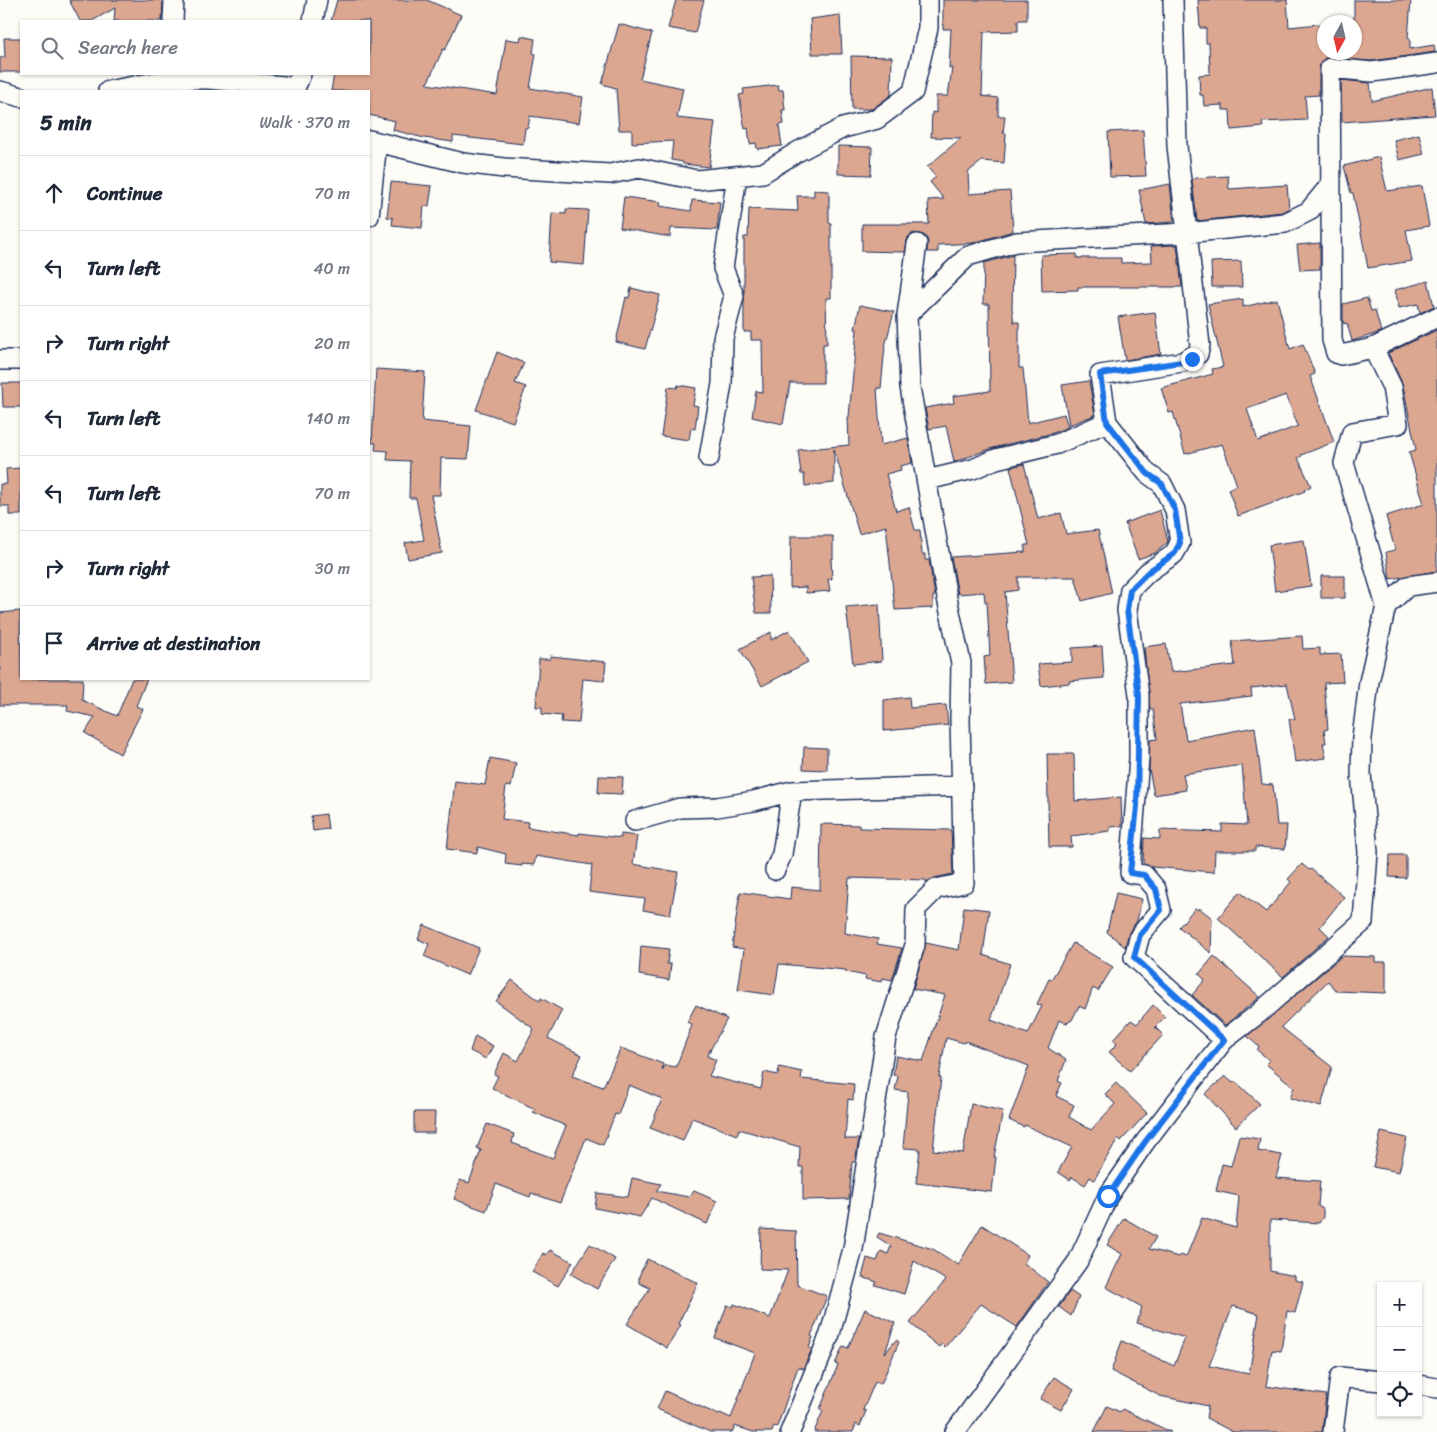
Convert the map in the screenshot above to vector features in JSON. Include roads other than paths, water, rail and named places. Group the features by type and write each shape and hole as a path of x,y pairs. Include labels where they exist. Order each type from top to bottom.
{"street":[{"path":"173,20 174,0"},
{"path":"313,20 317,0"},
{"path":"370,197 373,141 463,163 504,168 610,174 639,168 697,180 763,173 797,152 844,128 877,119 913,92 928,28 928,0"},
{"path":"1173,0 1177,146 1200,345 1198,354 1182,362 1100,374 1107,422 1147,473 1162,484 1175,510 1180,543 1174,554 1148,572 1130,590 1127,610 1139,696 1137,797 1130,873 1144,875 1156,889 1161,910 1140,935 1134,957 1224,1040"},
{"path":"1437,63 1372,72 1330,68 1333,348 1336,353 1341,355 1373,348 1437,317"},
{"path":"294,90 301,75"},
{"path":"112,90 170,76 284,86 286,90"},
{"path":"0,91 20,97"},
{"path":"708,458 722,384 724,338 734,296 723,268 737,176"},
{"path":"907,315 968,256 1016,242 1186,233 1285,223 1310,211 1331,184"},
{"path":"790,1432 830,1334 854,1249 886,1037 915,945 916,909 936,889 964,883 961,663 947,598 910,388 907,315 917,244"},
{"path":"955,1432 1078,1261 1108,1196 1145,1142 1224,1040 1258,1014 1362,922 1368,852 1361,773 1362,738 1369,682 1386,606 1344,463 1352,432 1398,424 1392,387 1373,348"},
{"path":"0,360 20,360"},
{"path":"927,480 973,469 996,459 1057,444 1107,422"},
{"path":"1386,606 1408,586 1437,582"},
{"path":"635,821 680,808 717,807 754,801 792,791 962,786"},
{"path":"775,870 782,854 792,791"},
{"path":"1333,1432 1340,1377 1377,1381"},
{"path":"1422,1386 1437,1388"}]}
